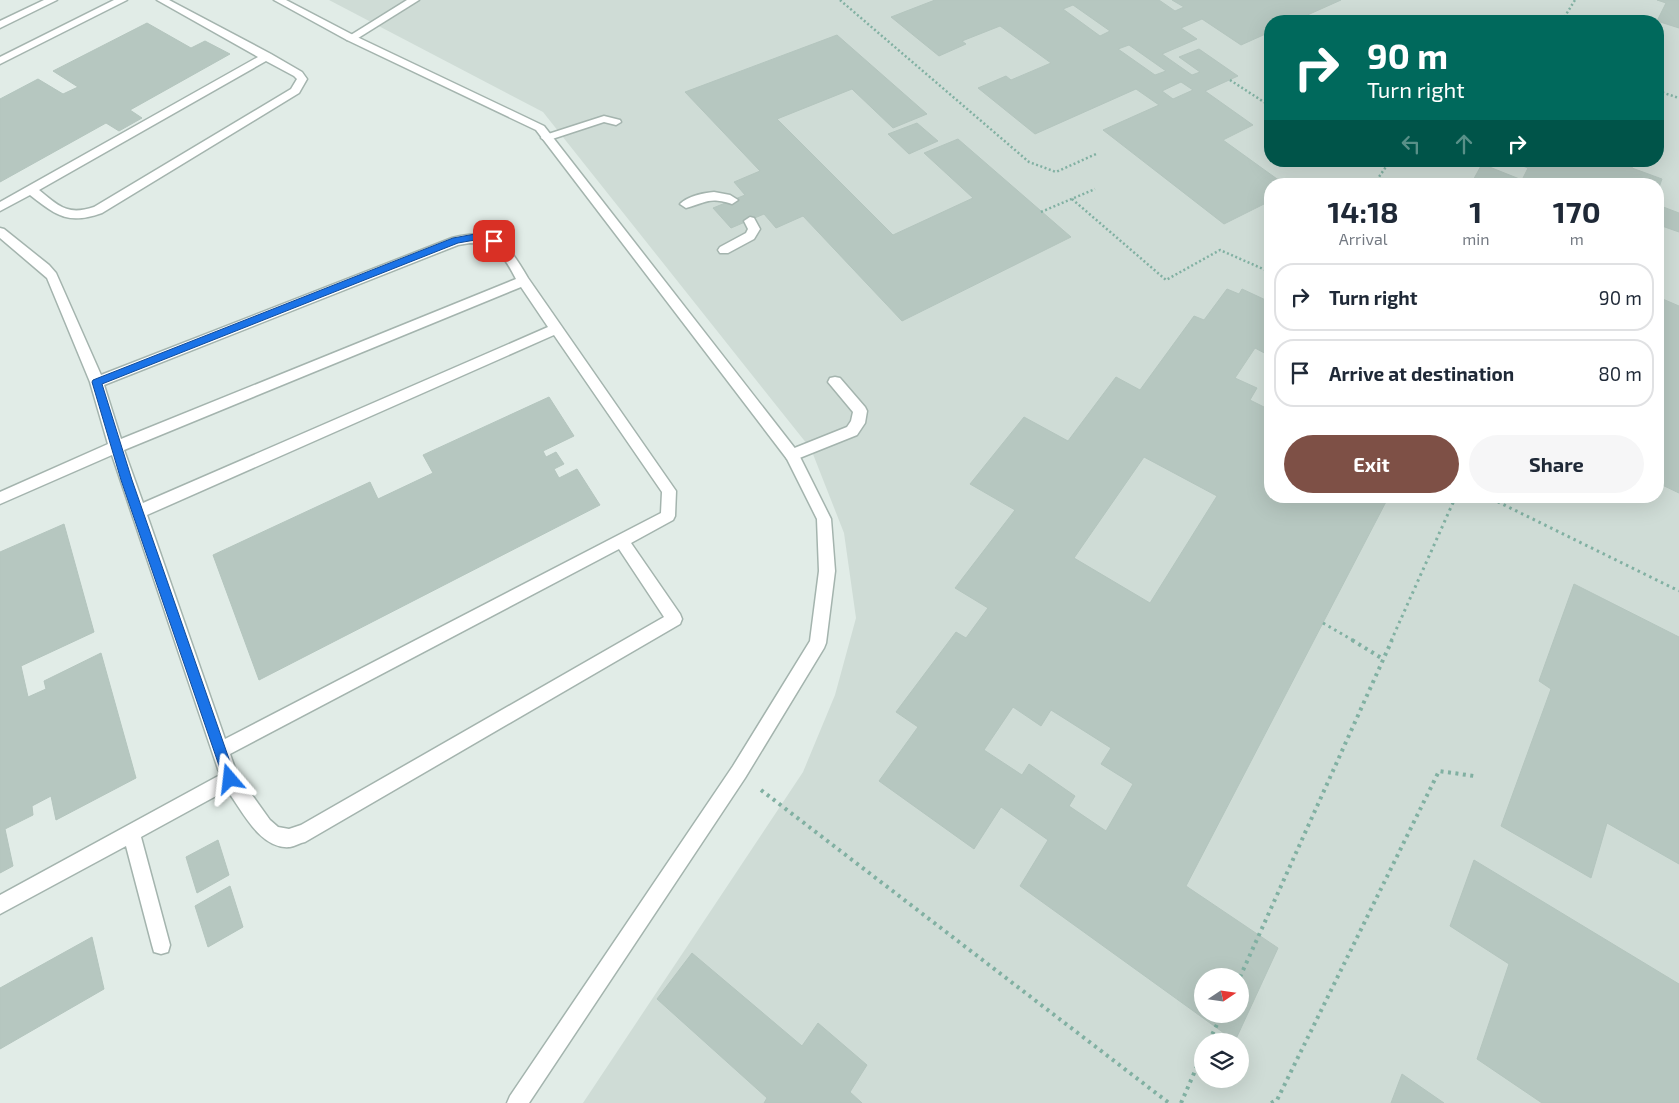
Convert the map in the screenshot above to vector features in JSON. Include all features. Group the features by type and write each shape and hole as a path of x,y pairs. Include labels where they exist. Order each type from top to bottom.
{"street":[{"path":"0,25 52,0"},
{"path":"0,61 122,0"},
{"path":"30,190 66,215 75,217 98,210 295,90 300,85 302,79 298,74 162,0"},
{"path":"279,0 351,38 540,128 792,455 824,518 827,571 818,643 739,772 517,1103"},
{"path":"351,38 414,0"},
{"path":"0,207 266,56"},
{"path":"546,138 604,119 616,122"},
{"path":"686,204 711,196 722,195 732,200"},
{"path":"724,250 750,236 754,229 750,221"},
{"path":"0,232 45,268 52,276 97,382 116,447 230,779 264,826 274,835 289,838 305,833 674,619 621,540"},
{"path":"97,382 456,240 475,237 494,241 508,254 523,281 669,491 668,516 221,750"},
{"path":"0,498 116,447 523,281"},
{"path":"138,512 556,329"},
{"path":"792,455 852,431 858,423 860,411 835,382"},
{"path":"0,905 230,779"},
{"path":"131,832 161,945"}],"path":[{"path":"840,0 1029,162 1056,172 1096,154"},
{"path":"1566,15 1575,0"},
{"path":"1230,80 1264,102"},
{"path":"1664,93 1679,98"},
{"path":"1378,178 1386,167"},
{"path":"1041,212 1095,189"},
{"path":"1072,199 1166,280 1220,250 1264,269"},
{"path":"1244,968 1264,928 1453,503"},
{"path":"1500,503 1679,590"},
{"path":"1323,623 1383,658"},
{"path":"1270,1103 1277,1100 1439,771 1474,776"},
{"path":"739,772 1169,1103"},
{"path":"1181,1103 1194,1073"}],"shaded area":[{"path":"329,0 1679,0 1679,1103 583,1103 803,772 835,695 856,618 844,533 811,449 543,112"}],"building":[{"path":"935,0 1159,0 1175,11 1184,7 1172,0 1341,0 1307,15 1264,15 1264,35 1241,45 1202,19 1181,28 1197,39 1162,54 1192,75 1200,72 1179,57 1199,49 1238,76 1205,91 1253,125 1223,140 1276,178 1264,178 1264,204 1224,224 1103,130 1159,105 1136,89 1035,134 978,88 1006,76 1011,80 1051,63 1000,26 962,41 966,44 939,56 891,17","holes":["1073,5 1110,31 1100,36 1063,9","1129,45 1166,71 1155,75 1118,49","1181,82 1193,90 1173,99 1162,91"]},
{"path":"1657,0 1679,0 1679,28 1664,23 1664,15 1660,15 1666,3"},
{"path":"147,23 191,48 205,41 230,54 130,110 142,118 119,131 106,123 0,182 0,99 38,79 63,94 78,87 53,71"},
{"path":"837,35 927,114 893,128 852,89 777,119 893,235 973,198 924,153 958,139 1071,237 902,321 803,216 776,228 764,214 731,228 713,208 745,195 734,182 760,171 685,92"},
{"path":"917,123 938,141 909,154 888,134"},
{"path":"1480,167 1490,167 1517,178 1474,178"},
{"path":"1525,167 1632,167 1659,178 1523,178 1528,168"},
{"path":"1664,207 1679,213 1679,232 1664,227"},
{"path":"1227,289 1239,294 1242,289 1264,299 1264,353 1255,348 1235,378 1257,388 1250,400 1264,407 1264,503 1385,503 1186,886 1278,948 1249,1011 1249,968 1194,968 1194,1011 1020,886 1048,840 1001,807 974,849 879,781 918,727 896,712 956,632 966,638 988,608 955,588 1015,510 970,484 1024,417 1068,441 1116,377 1140,390 1194,316 1204,320","holes":["1144,457 1217,496 1150,603 1074,558","1013,707 1041,726 1051,710 1111,748 1101,764 1133,784 1106,831 1069,806 1075,796 1029,764 1022,775 984,750"]},
{"path":"1664,300 1679,306 1679,493 1664,486"},
{"path":"549,397 574,436 543,451 546,457 556,452 564,464 554,469 559,478 577,469 600,505 259,680 213,555 370,482 378,499 433,473 423,455"},
{"path":"64,524 94,632 21,666 28,697 46,689 44,681 101,653 136,778 56,820 51,796 32,806 33,815 5,829 13,866 0,873 0,552"},
{"path":"1574,584 1679,637 1679,864 1607,823 1591,878 1501,826 1551,689 1539,681"},
{"path":"218,840 229,875 197,893 186,857"},
{"path":"1474,860 1679,984 1679,1103 1542,1103 1477,1059 1509,964 1450,926"},
{"path":"230,886 243,927 208,947 195,906"},
{"path":"92,937 104,989 0,1049 0,988"},
{"path":"692,953 802,1046 818,1023 867,1065 850,1092 862,1103 764,1103 767,1098 657,999"},
{"path":"1210,1023 1243,1023 1239,1033 1224,1033"},
{"path":"1402,1074 1444,1103 1391,1103"}],"route":[{"path":"230,779 126,480 97,382 456,240 475,237 494,241"}]}
